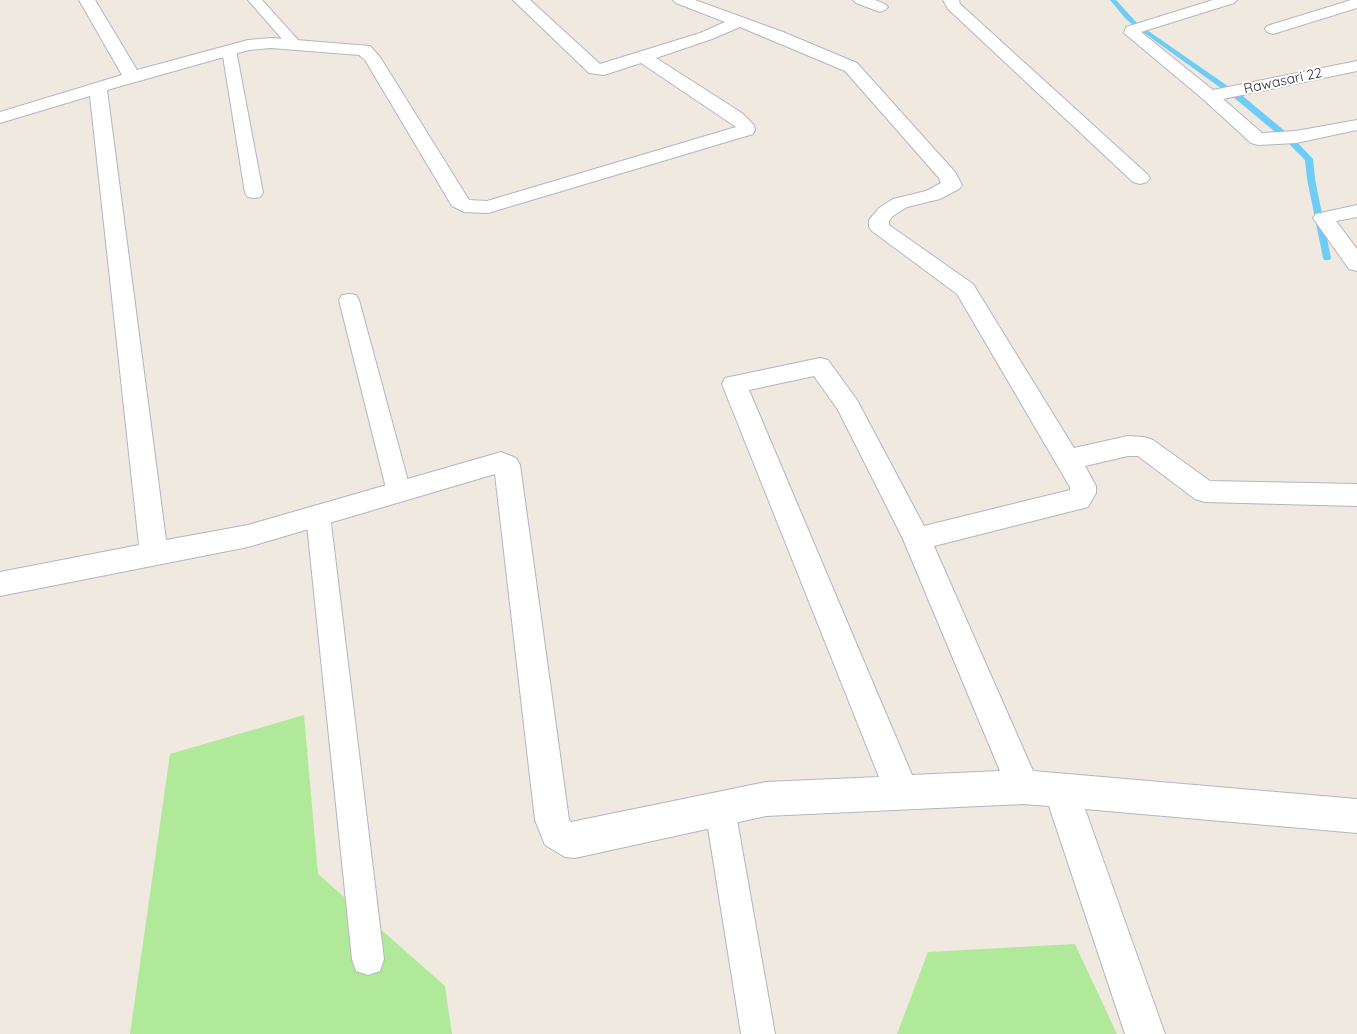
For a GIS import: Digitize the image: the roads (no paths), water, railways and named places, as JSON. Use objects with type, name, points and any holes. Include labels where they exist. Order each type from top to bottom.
[{"type":"street","points":[[86,0],[132,77]]},
{"type":"street","points":[[521,0],[595,70],[604,70],[706,36],[740,21]]},
{"type":"street","points":[[681,0],[740,21],[851,67],[948,176],[952,185],[933,195],[900,203],[882,216],[879,220],[879,227],[965,289],[1067,460],[1082,486],[1083,493],[1078,499],[917,539]]},
{"type":"street","points":[[860,0],[880,7]]},
{"type":"street","points":[[951,0],[953,6],[1140,178]]},
{"type":"street","points":[[1228,0],[1132,30],[1136,37],[1210,96],[1258,139],[1296,137],[1357,125]]},
{"type":"street","points":[[1273,29],[1357,3]]},
{"type":"street","points":[[0,118],[132,77],[259,43],[364,50],[372,57],[459,202],[464,206],[475,208],[488,207],[746,130],[745,125],[736,117],[643,57]]},
{"type":"street","name":"Rawasari 22","points":[[1210,96],[1357,66]]},
{"type":"street","points":[[98,88],[154,555]]},
{"type":"street","points":[[1357,211],[1323,218],[1357,264]]},
{"type":"street","points":[[902,793],[734,384],[820,366],[848,406],[917,539],[1023,787]]},
{"type":"street","points":[[1067,460],[1128,446],[1144,447],[1205,491],[1357,495]]},
{"type":"street","points":[[0,584],[248,536],[501,462],[507,464],[552,820],[557,833],[565,839],[575,840],[766,799],[1023,787],[1357,816]]},
{"type":"street","points":[[1061,790],[1145,1034]]},
{"type":"lane","points":[[255,0],[294,44]]},
{"type":"lane","points":[[229,50],[254,193]]},
{"type":"lane","points":[[349,300],[399,492]]},
{"type":"lane","points":[[318,515],[368,959]]},
{"type":"lane","points":[[720,809],[758,1034]]},
{"type":"waterway","points":[[1113,0],[1136,25]]},
{"type":"waterway","points":[[1142,29],[1228,89]]},
{"type":"waterway","points":[[1235,94],[1283,134]]},
{"type":"waterway","points":[[1293,143],[1309,159],[1311,179],[1327,258]]}]
